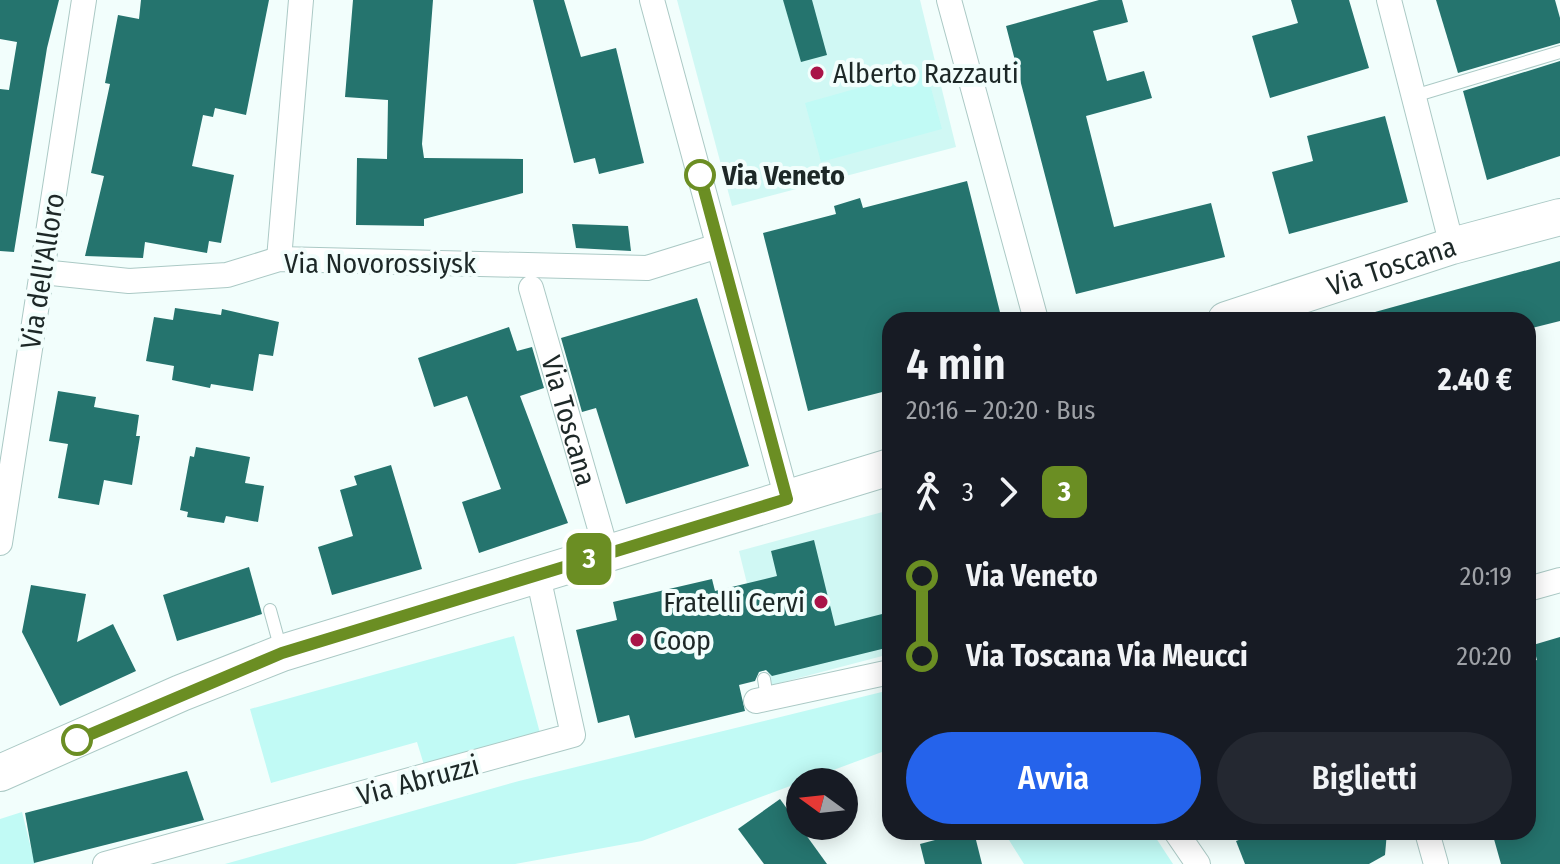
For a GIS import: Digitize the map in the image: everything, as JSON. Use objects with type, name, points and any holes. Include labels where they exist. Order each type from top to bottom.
[{"type":"street","name":"Via dell'Alloro","points":[[0,543],[5,490],[84,0]]},
{"type":"street","points":[[279,259],[301,0]]},
{"type":"street","points":[[652,0],[787,499]]},
{"type":"street","points":[[949,0],[1034,312]]},
{"type":"street","points":[[1389,0],[1452,246]]},
{"type":"street","name":"Via Toscana","points":[[1250,312],[1452,246],[1560,217]]},
{"type":"street","name":"Via Novorossiysk","points":[[42,272],[129,281],[227,275],[279,259],[647,268],[718,246]]},
{"type":"street","name":"Via Toscana","points":[[531,288],[607,553]]},
{"type":"street","points":[[0,773],[181,693],[282,653],[882,469]]},
{"type":"street","name":"Via Abruzzi","points":[[105,864],[573,735],[538,576]]},
{"type":"street","points":[[1536,587],[1560,580]]},
{"type":"street","points":[[762,693],[882,673]]},
{"type":"street","points":[[1182,840],[1198,864]]},
{"type":"street","points":[[1429,840],[1436,864]]},
{"type":"lane","points":[[1414,96],[1560,52]]},
{"type":"lane","points":[[270,610],[282,653]]},
{"type":"shaded area","name":"Alberto Razzauti","points":[[677,0],[920,0],[956,147],[732,206]]},
{"type":"shaded area","points":[[926,69],[942,129],[821,162],[805,103]]},
{"type":"shaded area","name":"Fratelli Cervi","points":[[882,512],[882,656],[772,685],[739,551]]},
{"type":"shaded area","points":[[514,636],[540,733],[424,765],[417,742],[271,783],[250,709]]},
{"type":"shaded area","points":[[882,692],[882,752],[839,768],[786,768],[786,788],[642,841],[515,864],[225,864],[519,781]]},
{"type":"shaded area","points":[[22,812],[35,864],[0,864],[0,819]]},
{"type":"shaded area","points":[[1009,840],[1157,840],[1173,864],[1024,864]]},
{"type":"building","points":[[0,0],[59,0],[47,48],[14,252],[0,251],[0,89],[9,90],[17,42],[0,39]]},
{"type":"building","points":[[141,0],[269,0],[246,115],[215,108],[213,117],[203,115],[192,166],[234,175],[221,243],[209,241],[207,253],[145,242],[143,258],[85,256],[104,176],[91,173],[110,84],[105,83],[118,15],[139,19]]},
{"type":"building","points":[[353,0],[433,0],[422,144],[424,158],[523,159],[523,193],[424,219],[424,226],[356,225],[357,158],[387,159],[388,100],[345,97]]},
{"type":"building","points":[[533,0],[564,0],[581,57],[616,48],[644,163],[599,174],[595,158],[574,163]]},
{"type":"building","points":[[783,0],[812,0],[827,55],[801,62]]},
{"type":"building","points":[[1099,0],[1122,0],[1128,22],[1093,31],[1107,81],[1144,71],[1152,98],[1086,116],[1114,227],[1211,203],[1225,257],[1076,294],[1006,26]]},
{"type":"building","points":[[1291,0],[1349,0],[1369,68],[1270,98],[1252,36],[1298,23]]},
{"type":"building","points":[[1436,0],[1555,0],[1560,18],[1560,43],[1458,73]]},
{"type":"building","points":[[1560,61],[1560,156],[1487,180],[1463,91]]},
{"type":"building","points":[[1385,116],[1408,202],[1289,234],[1272,172],[1313,161],[1307,136]]},
{"type":"building","points":[[967,181],[1000,312],[882,312],[882,392],[808,411],[763,233],[836,214],[834,206],[860,198],[863,208]]},
{"type":"building","points":[[572,224],[628,226],[631,251],[576,248]]},
{"type":"building","points":[[1560,261],[1560,321],[1536,327],[1536,312],[1375,312]]},
{"type":"building","points":[[697,298],[749,466],[626,504],[596,408],[582,412],[561,338]]},
{"type":"building","points":[[175,308],[221,315],[222,309],[279,322],[273,356],[259,354],[253,391],[211,384],[210,388],[172,380],[174,366],[146,361],[154,317],[173,320]]},
{"type":"building","points":[[509,327],[517,351],[532,347],[544,388],[520,396],[568,523],[479,553],[462,502],[501,489],[467,396],[434,407],[418,358]]},
{"type":"building","points":[[58,391],[96,397],[94,407],[139,415],[136,436],[140,436],[132,485],[104,480],[99,505],[58,498],[68,444],[49,441]]},
{"type":"building","points":[[196,447],[250,457],[245,483],[264,486],[258,522],[226,516],[224,523],[187,517],[188,512],[180,510],[190,456],[194,457]]},
{"type":"building","points":[[391,465],[422,569],[332,595],[318,547],[353,536],[340,490],[357,485],[354,476]]},
{"type":"building","points":[[814,540],[835,626],[882,614],[882,649],[772,676],[766,670],[759,672],[755,681],[739,685],[745,711],[635,738],[629,715],[598,723],[576,630],[617,620],[613,602],[712,579],[715,591],[777,576],[771,551]]},
{"type":"building","points":[[249,567],[262,614],[177,641],[163,595]]},
{"type":"building","points":[[31,585],[86,594],[77,642],[113,624],[136,671],[60,706],[22,632]]},
{"type":"building","points":[[1560,637],[1560,864],[1501,864],[1494,840],[1536,840],[1536,644]]},
{"type":"building","points":[[187,771],[204,820],[34,863],[25,813]]},
{"type":"building","points":[[780,799],[786,807],[786,840],[810,840],[827,864],[764,864],[738,829]]},
{"type":"building","points":[[935,840],[976,840],[982,864],[925,864],[920,844]]},
{"type":"building","points":[[1386,840],[1385,855],[1369,864],[1245,864],[1236,841]]},
{"type":"bus line","name":"3","points":[[77,740],[181,693],[282,653],[787,499],[700,175]]},
{"type":"place","name":"Alberto Razzauti","points":[[817,73]]},
{"type":"place","name":"Via Veneto","points":[[700,175]]},
{"type":"place","name":"Fratelli Cervi","points":[[821,602]]},
{"type":"place","name":"Coop","points":[[637,640]]}]
